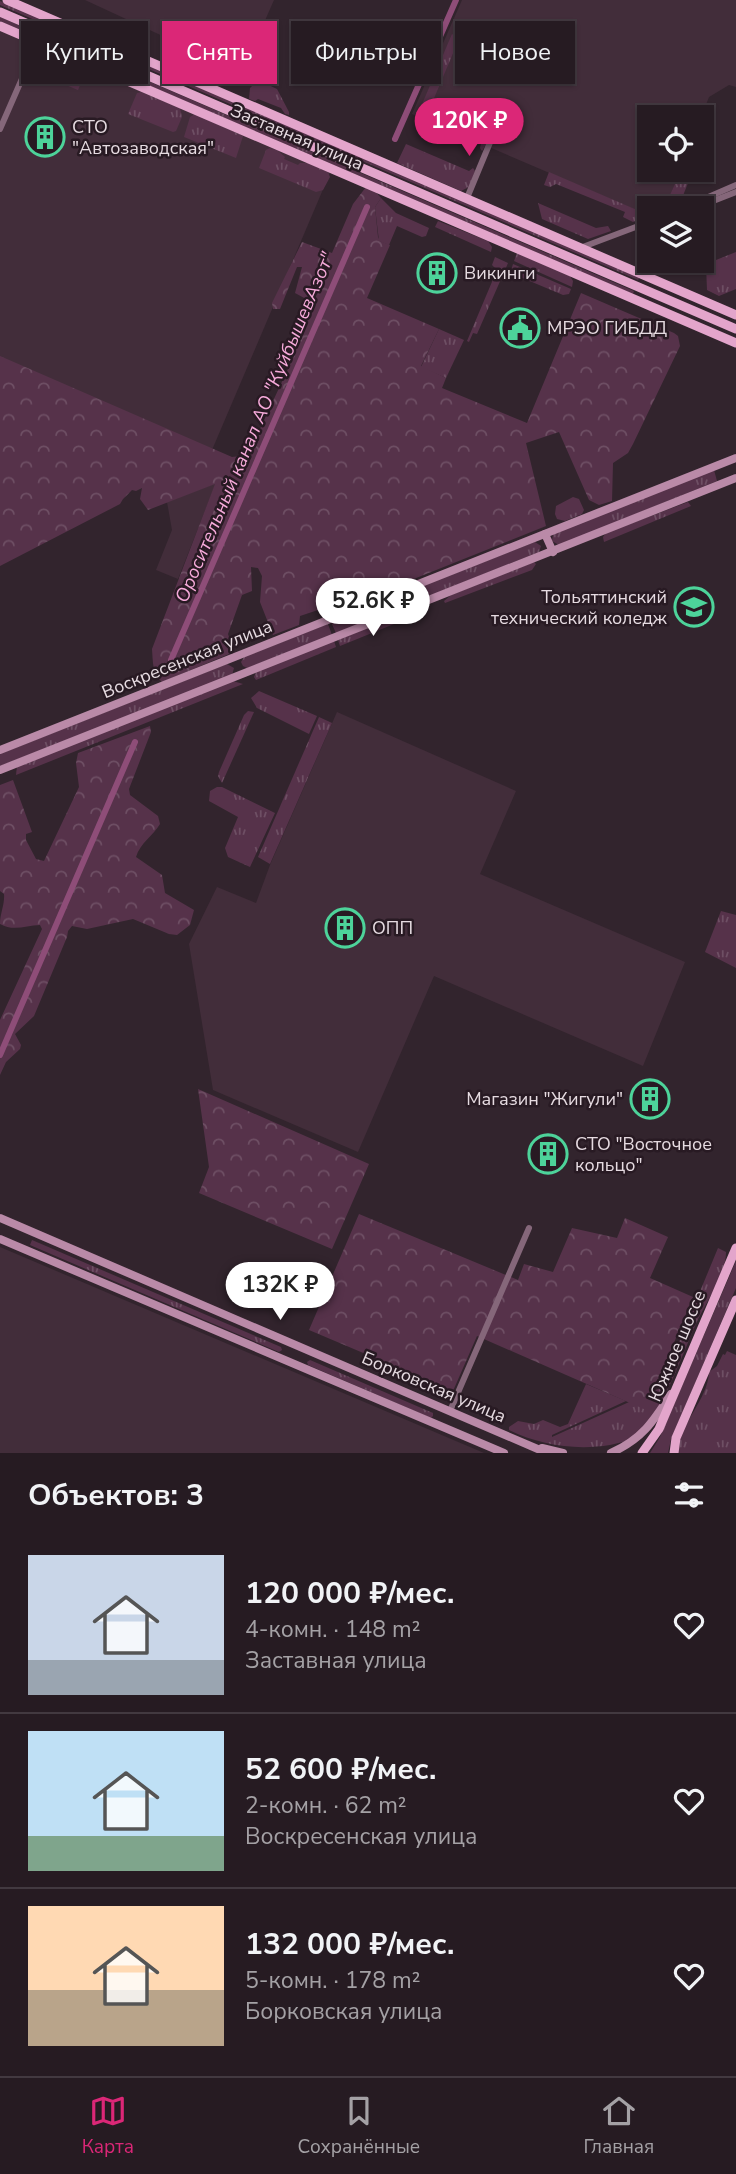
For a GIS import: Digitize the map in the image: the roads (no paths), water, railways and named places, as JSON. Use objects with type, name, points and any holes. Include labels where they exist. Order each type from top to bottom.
[{"type":"main road","name":"Заставная улица","points":[[7,0],[736,315]]},
{"type":"main road","name":"Заставная улица","points":[[0,12],[736,328]]},
{"type":"main road","name":"Заставная улица","points":[[0,26],[21,35]]},
{"type":"main road","name":"Заставная улица","points":[[135,84],[736,343]]},
{"type":"main road","points":[[378,175],[383,163]]},
{"type":"main road","name":"Воскресенская улица","points":[[0,750],[736,458]]},
{"type":"main road","name":"Воскресенская улица","points":[[0,770],[736,478]]},
{"type":"main road","points":[[545,534],[553,552]]},
{"type":"main road","points":[[236,656],[243,673]]},
{"type":"main road","name":"Борковская улица","points":[[0,1217],[548,1453]]},
{"type":"main road","name":"Борковская улица","points":[[0,1238],[504,1453]]},
{"type":"main road","name":"Южное шоссе","points":[[642,1453],[655,1438],[736,1248]]},
{"type":"main road","name":"Южное шоссе","points":[[674,1453],[676,1438],[736,1300]]},
{"type":"main road","points":[[296,1364],[303,1348]]},
{"type":"main road","points":[[611,1453],[646,1431],[673,1391],[685,1366]]},
{"type":"main road","points":[[528,1444],[563,1453]]},
{"type":"street","points":[[0,129],[21,81]]},
{"type":"street","points":[[467,198],[496,128]]},
{"type":"street","points":[[712,196],[736,185]]},
{"type":"street","points":[[714,201],[736,192]]},
{"type":"street","points":[[580,248],[637,226]]},
{"type":"street","points":[[595,254],[594,248],[601,240]]},
{"type":"street","points":[[450,1411],[529,1228]]},
{"type":"waterway","name":"Оросительный канал АО \"КуйбышевАзот\"","points":[[395,139],[456,0]]},
{"type":"waterway","name":"Оросительный канал АО \"КуйбышевАзот\"","points":[[171,660],[367,207]]},
{"type":"waterway","name":"Оросительный канал АО \"КуйбышевАзот\"","points":[[0,1055],[135,742]]},
{"type":"place","name":"СТО \"Автозаводская\"","points":[[45,137]]},
{"type":"place","name":"Викинги","points":[[437,273]]},
{"type":"place","name":"МРЭО ГИБДД","points":[[520,328]]},
{"type":"place","name":"Тольяттинский технический коледж","points":[[694,607]]},
{"type":"place","name":"ОПП","points":[[345,928]]},
{"type":"place","name":"Магазин \"Жигули\"","points":[[650,1099]]},
{"type":"place","name":"СТО \"Восточное кольцо\"","points":[[548,1154]]}]
